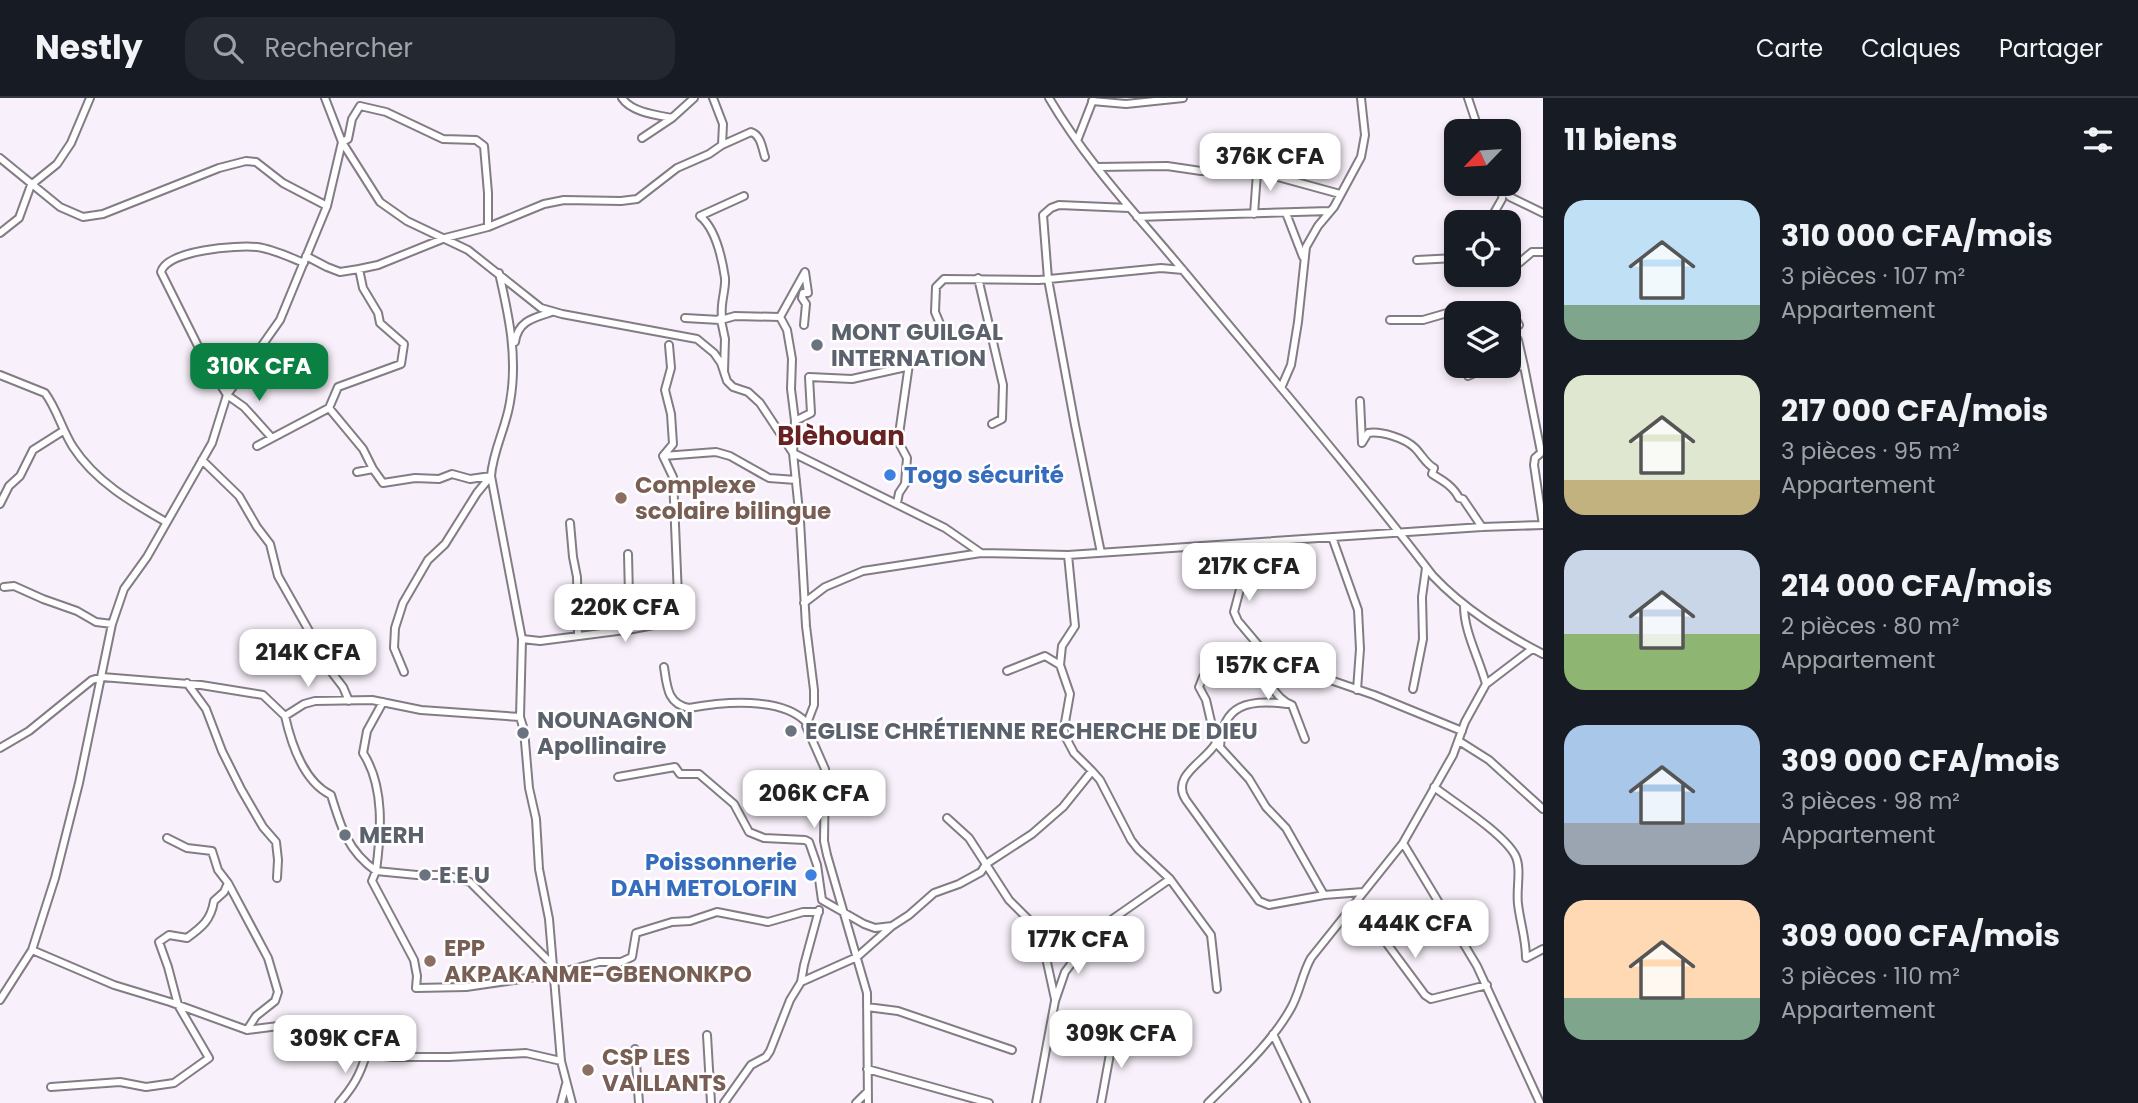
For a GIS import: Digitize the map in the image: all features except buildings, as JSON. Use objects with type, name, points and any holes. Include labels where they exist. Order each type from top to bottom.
[{"type":"street","points":[[0,233],[19,218],[31,185],[57,164],[71,143],[90,98]]},
{"type":"street","points":[[325,98],[342,142],[380,202],[407,221],[468,250],[541,307],[552,312],[697,339],[714,353],[727,381],[733,387],[748,392],[760,403],[793,453],[945,528],[981,553]]},
{"type":"street","points":[[622,98],[632,107],[672,118]]},
{"type":"street","points":[[642,138],[672,118],[694,98]]},
{"type":"street","points":[[713,98],[723,124],[722,145]]},
{"type":"street","points":[[1049,98],[1077,141],[1129,208],[1282,388],[1449,594],[1543,654]]},
{"type":"street","points":[[1077,141],[1093,100],[1126,104],[1183,98]]},
{"type":"street","points":[[1282,388],[1291,365],[1306,247],[1356,169],[1363,147],[1365,135],[1361,98]]},
{"type":"street","points":[[1468,98],[1475,119]]},
{"type":"street","points":[[342,142],[348,139],[352,119],[360,102],[443,139],[476,140],[484,146],[488,227]]},
{"type":"street","points":[[272,438],[244,407],[227,395],[162,277],[162,267],[169,261],[182,255],[258,247],[305,259],[340,272],[359,269],[378,265],[444,238],[488,227],[544,204],[564,200],[637,199],[677,168],[751,132],[760,139],[765,157]]},
{"type":"street","points":[[0,1000],[32,950],[55,878],[112,624],[124,589],[147,557],[212,443],[227,395],[280,320],[327,206],[342,142]]},
{"type":"street","points":[[0,158],[60,207],[83,217],[103,214],[219,168],[246,161],[256,162],[283,183],[327,206]]},
{"type":"street","points":[[1097,167],[1167,166],[1201,171],[1239,170],[1340,194]]},
{"type":"street","points":[[1254,214],[1257,173]]},
{"type":"street","points":[[724,370],[726,339],[720,320],[724,285],[721,253],[710,226],[700,216],[744,196]]},
{"type":"street","points":[[1509,196],[1543,213]]},
{"type":"street","points":[[1101,552],[1074,425],[1048,279],[1043,215],[1051,208],[1070,205],[1129,208]]},
{"type":"street","points":[[1137,217],[1331,211]]},
{"type":"street","points":[[1286,213],[1304,257]]},
{"type":"street","points":[[1521,261],[1532,252],[1543,253]]},
{"type":"street","points":[[1417,260],[1444,259]]},
{"type":"street","points":[[943,331],[935,312],[936,287],[944,279],[1048,279],[1161,268],[1183,270]]},
{"type":"street","points":[[257,446],[329,408],[338,387],[401,363],[404,344],[380,323],[378,313],[363,288],[359,269]]},
{"type":"street","points":[[780,317],[805,272],[808,293],[803,293],[802,298],[806,303],[804,325]]},
{"type":"street","points":[[499,273],[510,321],[514,377],[510,404],[492,460],[491,476],[522,639],[520,717],[524,730],[529,788],[536,820],[554,970],[561,1061],[572,1103]]},
{"type":"street","points":[[978,278],[1003,385],[1002,419],[992,424]]},
{"type":"street","points":[[804,603],[825,587],[863,571],[981,553],[1068,555],[1543,525],[1534,465],[1535,458],[1542,452],[1518,340],[1513,338],[1513,326],[1519,325],[1512,312],[1503,307],[1451,311],[1423,320],[1390,320]]},
{"type":"street","points":[[513,355],[517,332],[523,324],[552,312]]},
{"type":"street","points":[[685,318],[720,320],[734,316],[780,317]]},
{"type":"street","points":[[780,317],[787,330],[792,359],[791,389],[795,421],[793,453],[814,698],[813,710],[806,722],[807,730],[824,763],[824,841],[867,993],[868,1103]]},
{"type":"street","points":[[663,456],[673,444],[665,390],[671,368],[669,345]]},
{"type":"street","points":[[795,421],[811,414],[809,377],[852,379],[906,367],[923,357]]},
{"type":"street","points":[[897,503],[905,484],[906,458],[898,441],[909,363]]},
{"type":"street","points":[[0,375],[45,393],[74,449],[97,475],[131,502],[166,522]]},
{"type":"street","points":[[1360,401],[1362,443],[1368,433],[1377,432],[1405,440],[1434,468],[1432,474],[1439,476],[1463,499],[1482,527]]},
{"type":"street","points":[[329,408],[363,449],[383,483],[415,478],[439,479],[452,474],[470,479],[491,476]]},
{"type":"street","points":[[0,504],[9,486],[20,476],[33,450],[64,431]]},
{"type":"street","points":[[663,456],[716,452],[730,456],[769,478],[796,480]]},
{"type":"street","points":[[522,639],[540,641],[679,620],[673,477],[663,456]]},
{"type":"street","points":[[202,460],[239,496],[270,544],[278,576],[313,638],[316,652],[343,687],[349,701]]},
{"type":"street","points":[[357,472],[373,469]]},
{"type":"street","points":[[404,672],[394,648],[395,628],[403,603],[428,560],[445,544],[491,476]]},
{"type":"street","points":[[570,523],[578,577],[578,635]]},
{"type":"street","points":[[1332,537],[1358,610],[1360,649],[1357,690]]},
{"type":"street","points":[[1248,543],[1244,574],[1234,612],[1238,621],[1272,660]]},
{"type":"street","points":[[628,554],[633,629]]},
{"type":"street","points":[[1068,555],[1075,626],[1062,646],[1059,665],[1070,694],[1065,736],[1074,753],[1100,780],[1131,840],[1170,879],[1211,935],[1217,989]]},
{"type":"street","points":[[1413,689],[1423,639],[1422,597],[1426,568]]},
{"type":"street","points":[[4,587],[14,586],[77,611],[96,622],[112,624]]},
{"type":"street","points":[[1464,606],[1467,632],[1479,657],[1486,684]]},
{"type":"street","points":[[1007,671],[1062,646]]},
{"type":"street","points":[[1208,1103],[1273,1034],[1290,1010],[1311,958],[1403,843],[1459,741],[1486,684],[1532,649]]},
{"type":"street","points":[[1045,656],[1059,665]]},
{"type":"street","points":[[1324,895],[1286,828],[1266,807],[1249,779],[1218,745],[1199,684],[1218,662],[1261,658],[1357,690],[1462,731]]},
{"type":"street","points":[[1261,658],[1262,667],[1272,685],[1287,704]]},
{"type":"street","points":[[664,667],[669,695],[674,703],[681,707],[742,702],[762,704],[797,713],[806,722]]},
{"type":"street","points":[[0,748],[29,731],[92,680],[102,677],[187,683],[263,695],[285,716],[295,749],[320,789],[331,794],[348,841],[359,859],[376,871],[445,875],[470,882],[554,970]]},
{"type":"street","points":[[187,683],[206,709],[222,751],[241,789],[276,842],[277,878]]},
{"type":"street","points":[[285,716],[304,704],[316,701],[349,701],[383,702],[421,710],[520,717]]},
{"type":"street","points":[[383,702],[367,732],[363,753],[374,769],[379,795],[379,849],[372,881],[414,960],[418,976],[416,988],[466,987],[598,962],[621,962],[632,957],[636,933],[717,912],[768,922],[803,912],[819,912]]},
{"type":"street","points":[[1305,739],[1292,705],[1273,702],[1241,706],[1231,712],[1223,723],[1218,745],[1183,779],[1181,789],[1186,800],[1264,904],[1363,892]]},
{"type":"street","points":[[1459,741],[1489,760],[1543,808]]},
{"type":"street","points":[[618,777],[675,767],[680,774],[699,774],[734,804],[748,832],[764,838],[805,840],[809,842],[817,865],[822,900],[801,982],[790,1000],[766,1058],[751,1065],[724,1103]]},
{"type":"street","points":[[801,982],[857,957],[934,893],[981,872],[986,864],[1032,834],[1063,807],[1092,771]]},
{"type":"street","points":[[1434,788],[1492,832],[1516,856],[1517,901],[1526,940],[1526,958],[1543,949]]},
{"type":"street","points":[[947,818],[969,838],[1009,900],[1033,924],[1042,944],[1055,1000]]},
{"type":"street","points":[[167,838],[187,848],[212,851],[218,870],[228,883],[268,958],[278,992],[275,1001],[256,1016],[247,1030]]},
{"type":"street","points":[[1403,843],[1486,985],[1541,1103]]},
{"type":"street","points":[[981,872],[991,874]]},
{"type":"street","points":[[1036,1103],[1055,1000],[1065,972],[1086,944],[1114,918],[1170,879]]},
{"type":"street","points":[[51,1087],[120,1082],[146,1087],[174,1083],[209,1058],[178,1005],[159,943],[169,935],[187,938],[202,927],[212,916],[214,901],[224,892],[228,883]]},
{"type":"street","points":[[822,900],[845,915],[875,928],[892,926]]},
{"type":"street","points":[[1356,902],[1425,995],[1431,999],[1486,985]]},
{"type":"street","points":[[32,950],[114,985],[247,1030],[294,1024],[307,1048],[366,1055],[449,1057],[526,1053],[561,1061]]},
{"type":"street","points":[[1048,965],[1065,972]]},
{"type":"street","points":[[867,1007],[898,1011],[1012,1050]]},
{"type":"street","points":[[1101,1103],[1114,1032]]},
{"type":"street","points":[[1273,1034],[1306,1103]]},
{"type":"street","points":[[707,1035],[711,1103]]},
{"type":"street","points":[[635,1049],[639,1103]]},
{"type":"street","points":[[339,1103],[353,1088],[366,1055]]},
{"type":"street","points":[[867,1069],[989,1103]]},
{"type":"street","points":[[561,1103],[566,1082]]},
{"type":"street","points":[[856,1103],[867,1092]]},
{"type":"place","name":"MONT GUILGAL INTERNATION","points":[[817,345]]},
{"type":"place","name":"Togo sécurité","points":[[890,475]]},
{"type":"place","name":"Complexe scolaire bilingue","points":[[621,498]]},
{"type":"place","name":"EGLISE CHRÉTIENNE RECHERCHE DE DIEU","points":[[791,731]]},
{"type":"place","name":"NOUNAGNON Apollinaire","points":[[523,733]]},
{"type":"place","name":"MERH","points":[[345,835]]},
{"type":"place","name":"E E U","points":[[425,875]]},
{"type":"place","name":"Poissonnerie DAH METOLOFIN","points":[[811,875]]},
{"type":"place","name":"EPP AKPAKANME-GBENONKPO","points":[[430,961]]},
{"type":"place","name":"CSP LES VAILLANTS","points":[[588,1070]]},
{"type":"district","name":"Blèhouan","points":[[841,436]]}]
